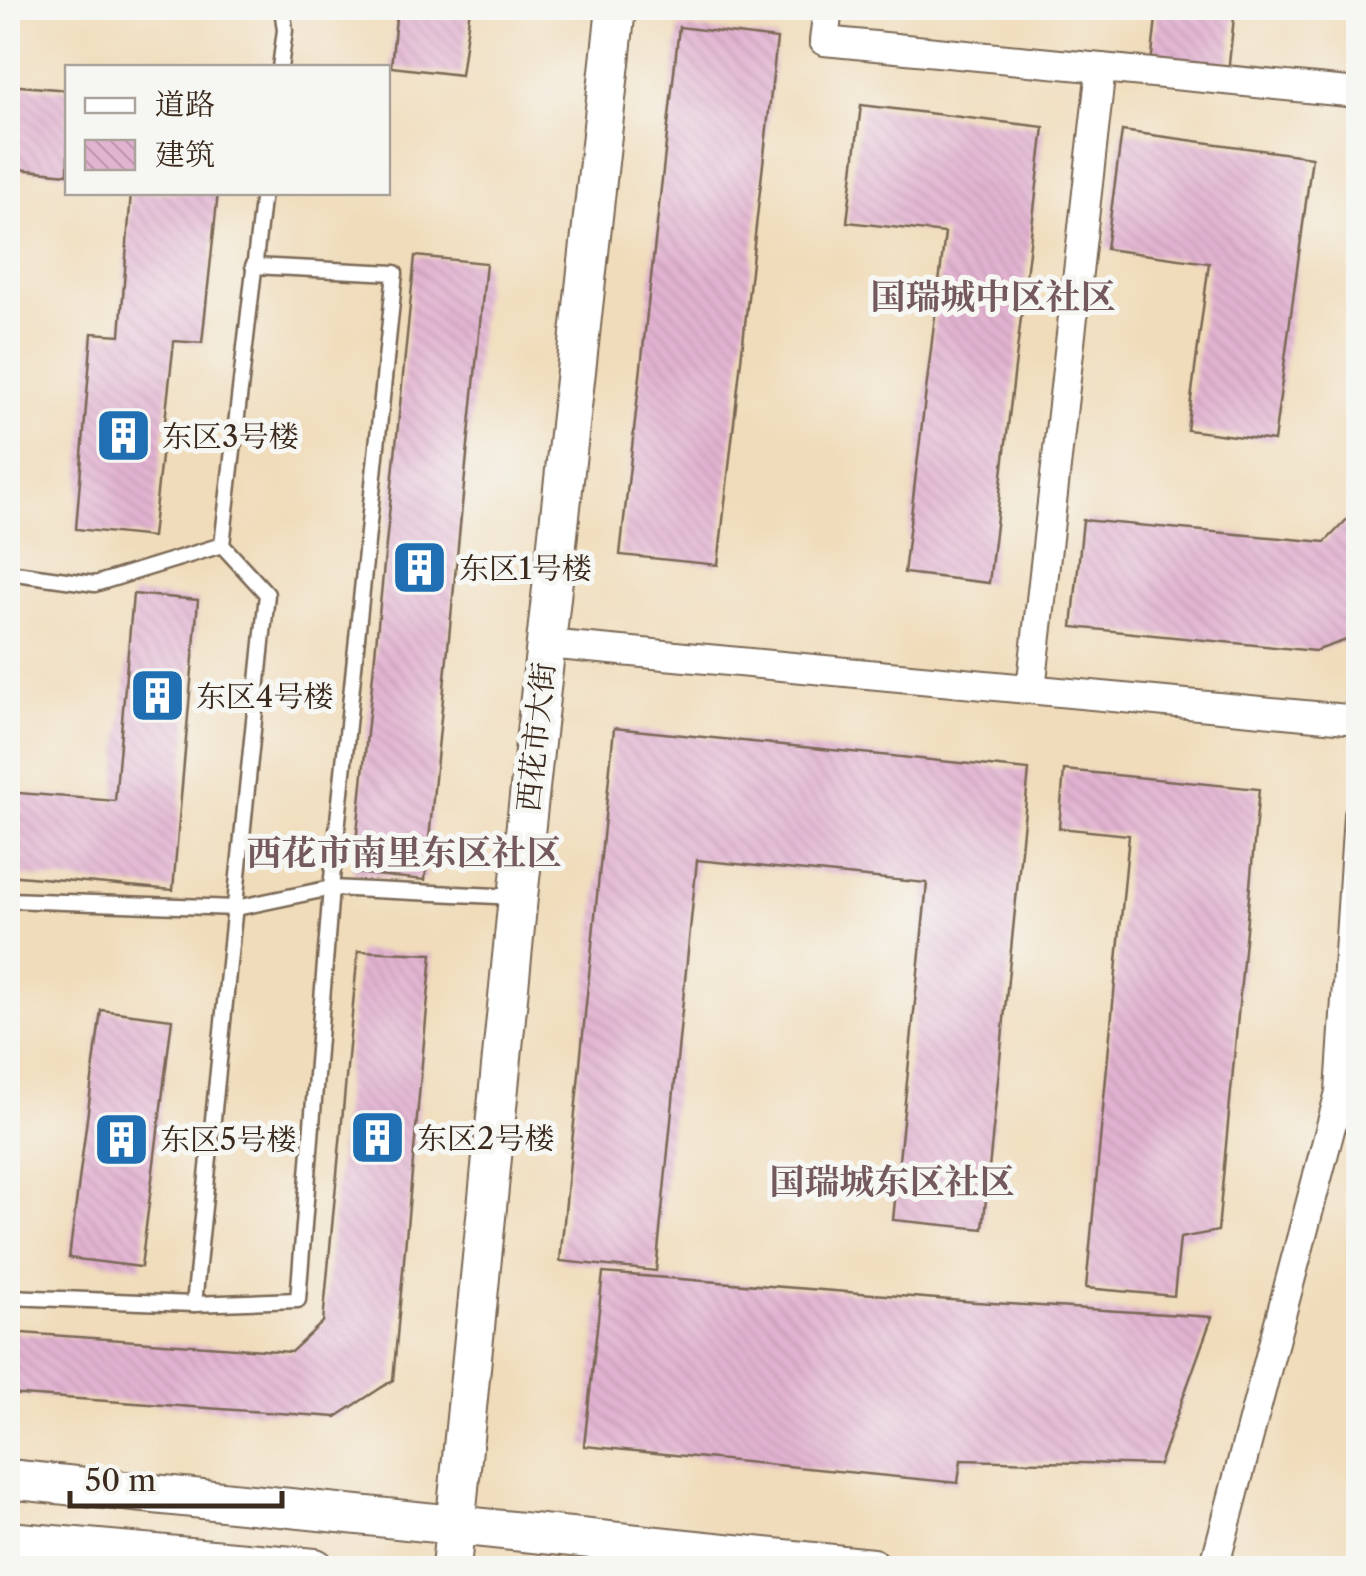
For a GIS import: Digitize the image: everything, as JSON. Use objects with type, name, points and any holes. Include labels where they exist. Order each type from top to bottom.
[{"type":"street","name":"西花市大街","points":[[451,1568],[518,897],[616,8]]},
{"type":"street","points":[[828,8],[824,41],[1358,93]]},
{"type":"street","points":[[1031,689],[1101,68]]},
{"type":"street","points":[[547,644],[1358,720]]},
{"type":"street","points":[[1214,1568],[1340,1092],[1358,815]]},
{"type":"street","points":[[8,1479],[872,1568]]},
{"type":"street","points":[[8,1541],[316,1568]]},
{"type":"lane","points":[[280,65],[285,30],[282,8]]},
{"type":"lane","points":[[194,1304],[267,594],[222,545],[263,195]]},
{"type":"lane","points":[[8,1296],[194,1304],[298,1300],[330,888],[394,273],[253,266]]},
{"type":"lane","points":[[8,572],[94,584],[222,545]]},
{"type":"lane","points":[[8,900],[236,908],[330,888],[518,897]]},
{"type":"building","points":[[397,8],[470,8],[461,75],[391,67]]},
{"type":"building","points":[[1157,8],[1235,8],[1228,73],[1151,65]]},
{"type":"building","points":[[679,27],[777,39],[718,565],[620,555]]},
{"type":"building","points":[[8,85],[65,90],[65,174],[8,168]]},
{"type":"building","points":[[861,105],[1044,127],[989,583],[904,573],[945,233],[847,222]]},
{"type":"building","points":[[1122,131],[1312,157],[1274,441],[1187,430],[1209,263],[1106,249]]},
{"type":"building","name":"东区3号楼","points":[[131,195],[218,195],[202,343],[174,341],[152,537],[76,529],[92,333],[120,335]]},
{"type":"building","name":"东区1号楼","points":[[415,256],[486,263],[425,880],[353,873]]},
{"type":"building","points":[[1358,508],[1358,636],[1315,651],[1072,627],[1083,520],[1325,542]]},
{"type":"building","name":"东区4号楼","points":[[133,594],[198,600],[173,890],[8,875],[8,792],[115,801]]},
{"type":"building","points":[[614,728],[1029,770],[983,1229],[893,1220],[927,883],[697,860],[656,1271],[560,1261]]},
{"type":"building","points":[[1064,770],[1259,789],[1218,1231],[1180,1238],[1174,1296],[1086,1288],[1129,835],[1059,828]]},
{"type":"building","name":"东区2号楼","points":[[358,951],[432,954],[393,1380],[336,1417],[8,1394],[8,1332],[291,1352],[323,1322]]},
{"type":"building","name":"东区5号楼","points":[[101,1010],[172,1019],[141,1267],[69,1258]]},
{"type":"building","points":[[603,1273],[1212,1317],[1159,1465],[961,1460],[958,1483],[584,1446]]},
{"type":"place","name":"东区3号楼","points":[[123,436]]},
{"type":"place","name":"东区1号楼","points":[[420,568]]},
{"type":"place","name":"东区4号楼","points":[[157,696]]},
{"type":"place","name":"东区2号楼","points":[[378,1138]]},
{"type":"place","name":"东区5号楼","points":[[121,1139]]},
{"type":"district","name":"国瑞城中区社区","points":[[993,296]]},
{"type":"district","name":"西花市南里东区社区","points":[[404,852]]},
{"type":"district","name":"国瑞城东区社区","points":[[892,1181]]}]
